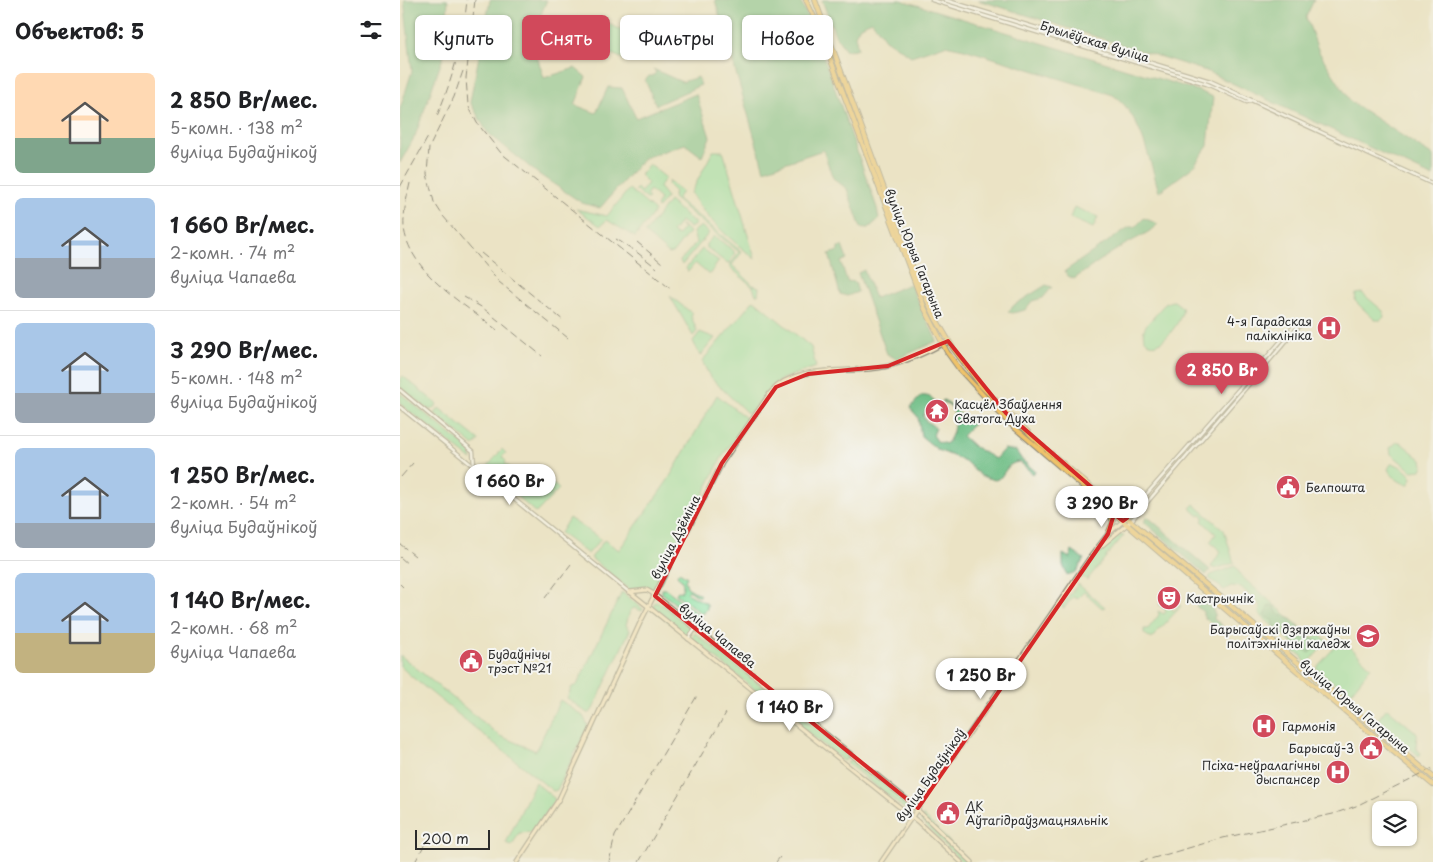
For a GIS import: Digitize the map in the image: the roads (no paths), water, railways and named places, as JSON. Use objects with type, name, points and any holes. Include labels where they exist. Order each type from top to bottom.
[{"type":"main road","name":"вуліца Юрыя Гагарына","points":[[806,0],[816,21],[920,297],[943,344],[968,380],[1000,415],[1433,785]]},
{"type":"main road","name":"вуліца Юрыя Гагарына","points":[[815,0],[917,279],[948,341],[972,376],[1006,413],[1433,777]]},
{"type":"main road","name":"вуліца Дзёміна","points":[[517,862],[559,798],[648,608],[722,463],[776,387],[797,376],[888,366],[948,341]]},
{"type":"main road","points":[[1108,534],[1113,522],[1109,509]]},
{"type":"main road","name":"вуліца Будаўнікоў","points":[[1096,549],[1127,525],[1129,519]]},
{"type":"main road","name":"вуліца Будаўнікоў","points":[[881,862],[1096,549],[1108,534],[1123,521]]},
{"type":"main road","name":"вуліца Чапаева","points":[[629,592],[647,590],[696,628],[918,808],[972,862]]},
{"type":"main road","name":"вуліца Чапаева","points":[[629,592],[912,817],[960,862]]},
{"type":"street","name":"Брылёўская вуліца","points":[[932,0],[1215,85]]},
{"type":"street","name":"Брылёўская вуліца","points":[[945,0],[1215,85],[1433,184]]},
{"type":"street","name":"вуліца Будаўнікоў","points":[[1123,521],[1129,519],[1195,449],[1297,325],[1238,390],[1129,519]]},
{"type":"street","points":[[400,390],[473,450],[474,466]]},
{"type":"street","points":[[1238,390],[1242,393]]},
{"type":"street","name":"вуліца Чапаева","points":[[400,407],[629,592]]},
{"type":"street","points":[[1191,445],[1195,449]]},
{"type":"street","points":[[1164,476],[1168,479]]},
{"type":"street","points":[[688,639],[696,628]]},
{"type":"railway","points":[[437,116],[448,88],[456,59],[463,30],[467,0]]},
{"type":"railway","points":[[475,0],[466,78],[468,105],[477,123],[501,153],[672,290]]},
{"type":"railway","points":[[463,71],[454,97],[429,148],[427,174],[434,202],[443,216],[499,282],[568,338]]},
{"type":"railway","points":[[400,187],[428,137]]},
{"type":"railway","points":[[410,183],[404,228],[408,244],[416,259],[440,286],[497,330]]},
{"type":"railway","points":[[616,239],[657,268]]},
{"type":"railway","points":[[637,242],[662,263]]},
{"type":"railway","points":[[481,253],[564,321]]},
{"type":"railway","points":[[464,297],[483,308],[542,356]]},
{"type":"railway","points":[[401,477],[413,463]]},
{"type":"railway","points":[[400,544],[415,556]]},
{"type":"railway","points":[[400,557],[409,565]]},
{"type":"railway","points":[[545,598],[571,564]]},
{"type":"railway","points":[[400,584],[403,587]]},
{"type":"railway","points":[[609,862],[615,836],[698,694]]},
{"type":"railway","points":[[639,862],[726,713]]},
{"type":"railway","points":[[1140,862],[1223,838],[1333,814],[1356,806],[1433,768]]},
{"type":"railway","points":[[415,862],[426,842]]},
{"type":"railway","points":[[776,862],[780,857]]},
{"type":"place","name":"4-я Гарадская паліклініка","points":[[1329,328]]},
{"type":"place","name":"Касцёл Збаўлення Святога Духа","points":[[937,411]]},
{"type":"place","name":"Белпошта","points":[[1288,487]]},
{"type":"place","name":"Кастрычнік","points":[[1169,598]]},
{"type":"place","name":"Барысаўскі дзяржаўны політэхнічны каледж","points":[[1368,636]]},
{"type":"place","name":"Будаўнічы трэст №21","points":[[471,661]]},
{"type":"place","name":"Гармонія","points":[[1264,726]]},
{"type":"place","name":"Барысаў-3","points":[[1371,748]]},
{"type":"place","name":"Псіха-неўралагічны дыспансер","points":[[1338,772]]},
{"type":"place","name":"ДК Аўтагідраўзмацняльнік","points":[[948,813]]}]
